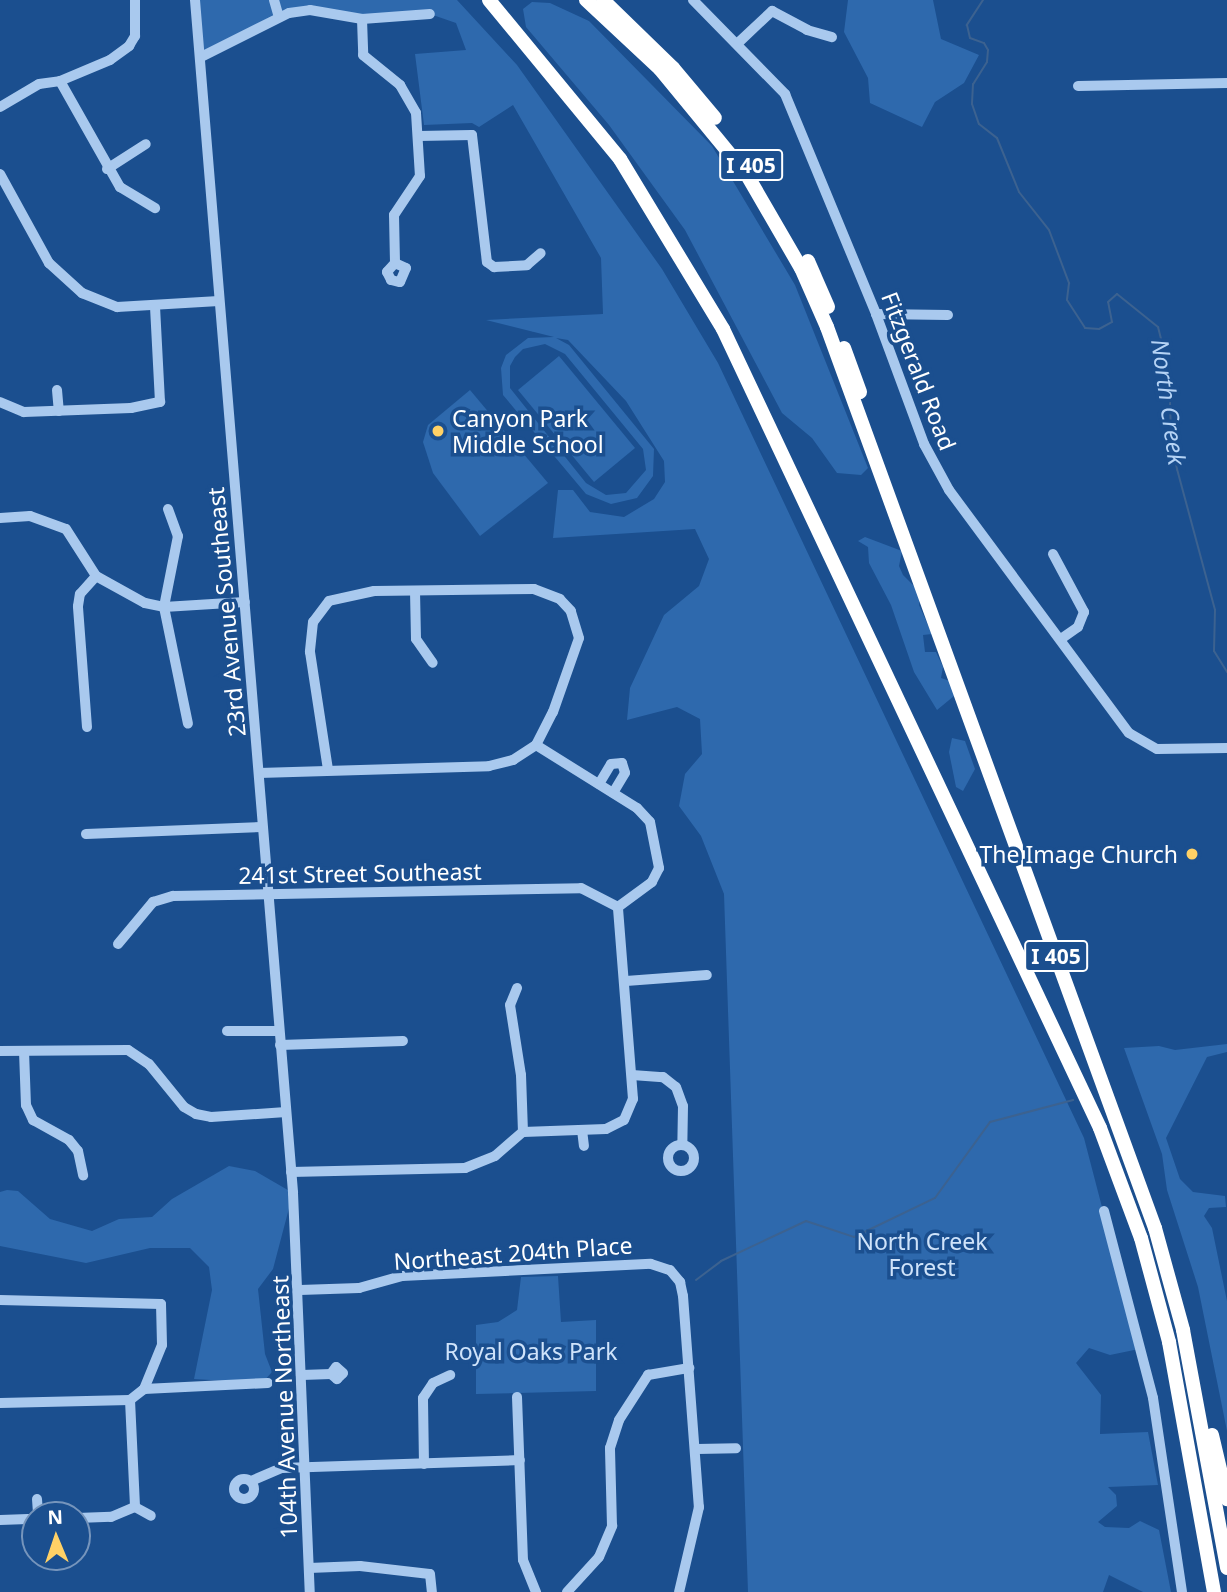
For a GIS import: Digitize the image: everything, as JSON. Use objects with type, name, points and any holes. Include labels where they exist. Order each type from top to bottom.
[{"type":"highway","name":"I 405","points":[[489,0],[583,110],[698,285],[754,388],[1100,1128],[1141,1238],[1170,1342],[1214,1592]]},
{"type":"highway","name":"I 405","points":[[586,0],[660,69],[747,175],[801,268],[844,360]]},
{"type":"highway","name":"I 405","points":[[603,0],[673,68],[752,167],[819,284],[844,360],[1053,936],[1163,1227],[1185,1305],[1227,1524]]},
{"type":"highway","name":"I 405","points":[[647,204],[674,233],[751,369],[1107,1131],[1162,1291],[1219,1592]]},
{"type":"highway","name":"I 405","points":[[1053,936],[1171,1283],[1227,1568]]},
{"type":"highway","points":[[1206,1409],[1227,1499]]},
{"type":"street","points":[[0,107],[39,85],[60,81],[110,60],[135,36],[135,0]]},
{"type":"street","name":"23rd Avenue Southeast","points":[[195,0],[295,1220]]},
{"type":"street","points":[[274,0],[279,17]]},
{"type":"street","name":"Fitzgerald Road","points":[[693,0],[785,94],[876,314],[906,399],[937,470],[1139,743],[1157,749],[1227,748]]},
{"type":"street","points":[[201,57],[279,17],[310,10],[362,19],[430,14]]},
{"type":"street","points":[[738,43],[766,12],[772,12],[807,30],[832,37]]},
{"type":"street","points":[[362,19],[363,55],[412,101],[419,136],[420,176],[394,215],[395,263]]},
{"type":"street","points":[[60,81],[107,169],[132,198],[155,208]]},
{"type":"street","points":[[1077,86],[1227,83]]},
{"type":"street","points":[[419,136],[465,132],[472,135],[487,262],[494,267],[527,265],[541,253]]},
{"type":"street","points":[[107,169],[146,144]]},
{"type":"street","points":[[0,174],[48,263],[64,280],[82,293],[117,307],[155,308],[219,301]]},
{"type":"street","points":[[0,200],[11,196]]},
{"type":"street","points":[[0,402],[24,412],[160,402],[155,308]]},
{"type":"street","points":[[876,314],[948,315]]},
{"type":"street","points":[[57,390],[59,411]]},
{"type":"street","points":[[168,509],[178,536],[164,607],[188,724]]},
{"type":"street","points":[[0,518],[30,516],[66,529],[96,576],[128,597],[164,607],[245,601]]},
{"type":"street","points":[[1054,554],[1084,612],[1078,627],[1062,638]]},
{"type":"street","points":[[88,727],[78,606],[80,594],[96,576]]},
{"type":"street","points":[[415,591],[416,639],[433,663]]},
{"type":"street","points":[[259,773],[489,766],[513,760],[536,745],[574,658],[579,638],[571,611],[546,591],[342,594],[318,610],[310,652],[328,770]]},
{"type":"street","points":[[291,1172],[465,1168],[495,1156],[523,1132],[606,1129],[624,1119],[633,1099],[626,981],[618,908],[652,882],[659,853],[650,822],[613,793],[536,745]]},
{"type":"street","points":[[598,784],[611,764],[622,763],[625,773],[613,793]]},
{"type":"street","points":[[86,834],[262,827]]},
{"type":"street","name":"241st Street Southeast","points":[[118,944],[127,929],[162,898],[581,888],[618,908]]},
{"type":"street","points":[[626,981],[707,975]]},
{"type":"street","points":[[517,988],[510,1005],[523,1132]]},
{"type":"street","points":[[227,1031],[278,1031]]},
{"type":"street","points":[[279,1045],[403,1041]]},
{"type":"street","points":[[0,1051],[128,1050],[149,1064],[184,1107],[196,1114],[211,1118],[286,1112]]},
{"type":"street","points":[[24,1051],[26,1105],[33,1120],[69,1140],[78,1151],[83,1175]]},
{"type":"street","points":[[632,1075],[663,1077],[676,1087],[683,1106],[682,1145]]},
{"type":"street","points":[[582,1130],[584,1146]]},
{"type":"street","points":[[1104,1211],[1153,1398],[1182,1592]]},
{"type":"street","name":"104th Avenue Northeast","points":[[295,1220],[300,1290],[310,1592]]},
{"type":"street","name":"Northeast 204th Place","points":[[300,1290],[359,1288],[402,1276],[651,1264],[670,1270],[680,1282],[689,1368]]},
{"type":"street","points":[[0,1300],[161,1304],[162,1345],[144,1389],[130,1400],[0,1403]]},
{"type":"street","points":[[567,1592],[600,1557],[612,1527],[610,1448],[619,1420],[648,1374],[689,1368],[697,1449],[697,1525],[679,1592]]},
{"type":"street","points":[[302,1375],[331,1374]]},
{"type":"street","points":[[424,1464],[423,1398],[433,1383],[450,1375]]},
{"type":"street","points":[[144,1389],[268,1383]]},
{"type":"street","points":[[517,1397],[523,1560],[536,1592]]},
{"type":"street","points":[[130,1400],[135,1507]]},
{"type":"street","points":[[697,1449],[736,1448]]},
{"type":"street","points":[[251,1481],[274,1469],[520,1460]]},
{"type":"street","points":[[135,1507],[151,1516]]},
{"type":"street","points":[[91,1518],[111,1517],[135,1507]]},
{"type":"street","points":[[0,1520],[21,1518]]},
{"type":"street","points":[[309,1568],[360,1566],[430,1574],[432,1592]]},
{"type":"green space","name":"North Creek Forest","points":[[195,0],[457,0],[517,65],[662,269],[718,363],[1084,1138],[1139,1349],[1110,1355],[1089,1348],[1076,1363],[1101,1395],[1100,1434],[1148,1432],[1158,1485],[1108,1487],[1116,1495],[1117,1506],[1098,1522],[1105,1527],[1129,1528],[1140,1521],[1159,1530],[1171,1592],[1143,1592],[1109,1575],[1103,1592],[748,1592],[724,894],[701,836],[679,806],[685,774],[702,754],[700,719],[677,707],[627,720],[630,688],[664,615],[699,586],[709,559],[695,529],[553,538],[558,490],[573,490],[590,512],[624,517],[654,499],[665,482],[664,461],[626,401],[568,340],[556,338],[569,345],[654,449],[653,476],[637,498],[611,504],[586,494],[503,395],[501,368],[506,355],[528,338],[554,337],[486,320],[603,314],[601,258],[513,105],[479,127],[472,123],[424,125],[415,54],[466,50],[456,23],[430,14],[362,19],[310,10],[289,13],[201,57]],"holes":[[[545,344],[565,354],[643,449],[646,470],[626,493],[606,495],[586,483],[510,388],[510,366],[523,349]]]},
{"type":"green space","points":[[848,0],[933,0],[941,39],[979,55],[964,83],[935,102],[922,127],[870,103],[868,78],[844,32]]},
{"type":"green space","points":[[532,2],[550,3],[589,21],[712,146],[795,285],[868,468],[861,475],[837,473],[812,438],[782,413],[685,230],[609,125],[526,27],[523,9]]},
{"type":"green space","points":[[559,356],[635,448],[594,482],[518,390]]},
{"type":"green space","points":[[470,390],[548,483],[480,536],[433,473],[423,442],[428,425]]},
{"type":"green space","points":[[865,537],[902,551],[899,566],[903,575],[921,593],[919,605],[932,634],[923,635],[925,652],[936,652],[943,667],[941,678],[953,682],[954,696],[937,710],[914,672],[891,605],[869,563],[868,547],[858,541]]},
{"type":"green space","points":[[952,738],[965,741],[975,769],[963,791],[956,787],[949,752]]},
{"type":"green space","points":[[1227,1044],[1227,1052],[1207,1057],[1166,1138],[1180,1179],[1193,1192],[1225,1196],[1226,1207],[1209,1208],[1204,1216],[1212,1228],[1227,1301],[1227,1431],[1198,1287],[1167,1190],[1162,1154],[1124,1048],[1159,1046],[1175,1050]]},
{"type":"green space","points":[[229,1166],[255,1171],[293,1193],[273,1269],[258,1289],[265,1354],[272,1372],[262,1383],[194,1379],[212,1290],[209,1267],[190,1248],[150,1248],[86,1263],[0,1246],[0,1192],[18,1191],[50,1219],[92,1231],[119,1219],[152,1217],[172,1199]]},
{"type":"green space","name":"Royal Oaks Park","points":[[558,1276],[561,1322],[596,1320],[596,1391],[476,1394],[476,1325],[498,1322],[517,1310],[521,1277]]},
{"type":"waterway","name":"North Creek","points":[[983,0],[967,25],[970,38],[984,43],[988,50],[987,62],[973,84],[972,104],[979,124],[997,138],[1019,192],[1049,230],[1069,283],[1067,300],[1085,328],[1099,329],[1112,322],[1108,302],[1117,294],[1158,327],[1169,370],[1171,435],[1177,469],[1215,610],[1214,651],[1227,672]]},
{"type":"waterway","points":[[696,1280],[721,1261],[806,1221],[854,1237],[935,1198],[990,1122],[1073,1100]]},
{"type":"place","name":"Canyon Park Middle School","points":[[438,431]]},
{"type":"place","name":"The Image Church","points":[[1192,854]]}]
